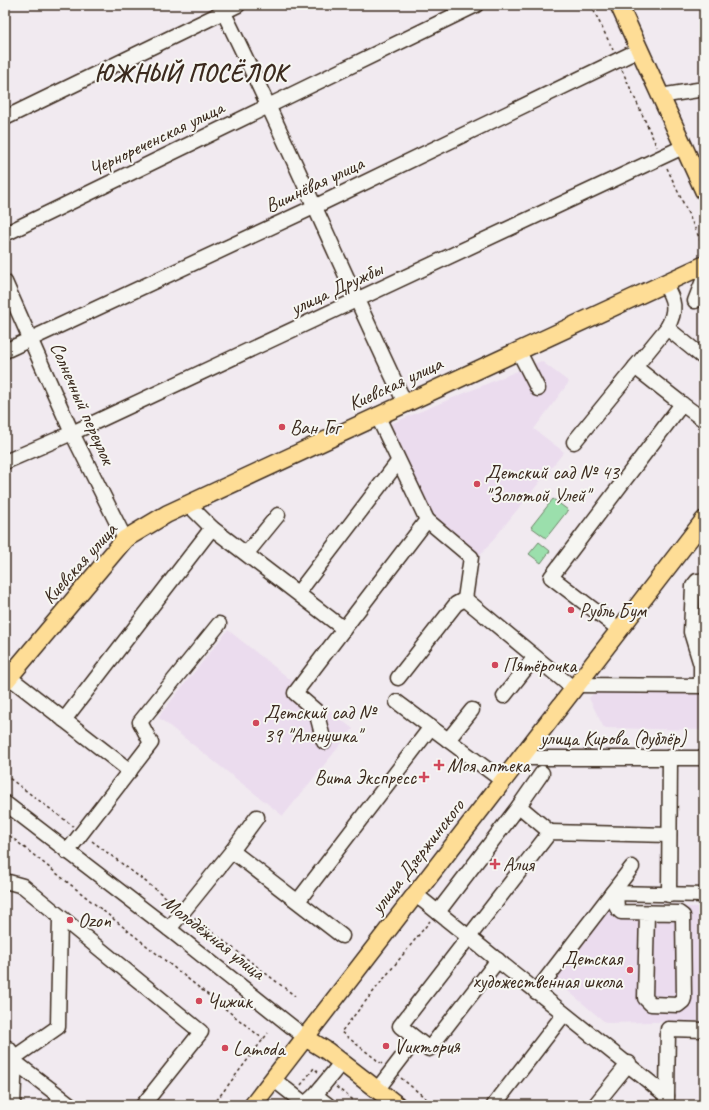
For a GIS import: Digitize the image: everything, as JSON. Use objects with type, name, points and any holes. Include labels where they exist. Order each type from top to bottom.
[{"type":"main road","points":[[619,5],[683,146],[699,170],[704,191]]},
{"type":"main road","name":"Киевская улица","points":[[7,680],[125,539],[167,514],[188,504],[405,402],[704,265]]},
{"type":"main road","points":[[690,540],[704,520]]},
{"type":"main road","points":[[690,540],[704,528]]},
{"type":"main road","name":"улица Дзержинского","points":[[253,1105],[690,540]]},
{"type":"main road","name":"Молодёжная улица","points":[[306,1038],[342,1062],[397,1105]]},
{"type":"street","points":[[5,118],[222,9],[238,5]]},
{"type":"street","name":"Чернореченская улица","points":[[5,234],[476,5]]},
{"type":"street","points":[[222,9],[316,206],[357,301],[405,402]]},
{"type":"street","name":"Вишнёвая улица","points":[[5,350],[32,339],[316,206],[639,50]]},
{"type":"street","points":[[660,96],[704,89]]},
{"type":"street","name":"улица Дружбы","points":[[5,462],[72,433],[357,301],[683,146]]},
{"type":"street","points":[[695,302],[704,278]]},
{"type":"street","name":"Солнечный переулок","points":[[5,282],[32,339],[72,433],[125,539]]},
{"type":"street","points":[[574,442],[667,328],[675,308],[664,283]]},
{"type":"street","points":[[667,328],[704,358]]},
{"type":"street","points":[[518,350],[538,390]]},
{"type":"street","points":[[636,367],[704,420]]},
{"type":"street","points":[[620,630],[551,577],[682,404]]},
{"type":"street","points":[[377,415],[398,462],[428,520],[471,557],[465,599]]},
{"type":"street","points":[[298,593],[398,462]]},
{"type":"street","points":[[188,504],[212,528],[247,553],[344,629]]},
{"type":"street","points":[[247,553],[278,515]]},
{"type":"street","points":[[324,742],[316,711],[295,693],[428,520]]},
{"type":"street","points":[[64,720],[212,528]]},
{"type":"street","points":[[465,599],[534,658],[575,687],[702,686],[701,665],[691,632],[693,586],[697,581],[704,582]]},
{"type":"street","points":[[398,678],[456,604],[465,599]]},
{"type":"street","points":[[67,852],[151,743],[140,722],[219,624]]},
{"type":"street","points":[[504,696],[534,658]]},
{"type":"street","points":[[7,680],[64,720],[130,771]]},
{"type":"street","points":[[398,702],[503,781]]},
{"type":"street","points":[[448,740],[472,710]]},
{"type":"street","points":[[298,902],[431,728]]},
{"type":"street","points":[[669,895],[670,757]]},
{"type":"street","name":"улица Кирова (дублёр)","points":[[521,758],[704,758]]},
{"type":"street","points":[[438,912],[519,806],[542,773]]},
{"type":"street","name":"Молодёжная улица","points":[[5,803],[169,929],[306,1038]]},
{"type":"street","points":[[519,806],[550,832],[669,835]]},
{"type":"street","points":[[169,929],[257,817]]},
{"type":"street","points":[[498,960],[429,1049],[400,1026],[550,832]]},
{"type":"street","points":[[232,850],[342,936]]},
{"type":"street","points":[[536,992],[614,893],[632,867]]},
{"type":"street","points":[[5,881],[23,886],[201,1032],[143,1105]]},
{"type":"street","points":[[614,893],[704,895]]},
{"type":"street","points":[[614,893],[618,910],[623,912],[679,913],[683,916],[684,998],[678,1005],[651,1004],[645,998],[647,913]]},
{"type":"street","points":[[415,894],[469,936],[536,992],[629,1063],[667,1100]]},
{"type":"street","points":[[11,1055],[58,1027],[60,917]]},
{"type":"street","points":[[494,1105],[564,1014]]},
{"type":"street","points":[[667,1100],[668,1029],[704,1030]]},
{"type":"street","points":[[377,1090],[416,1039]]},
{"type":"street","points":[[11,1055],[13,1105]]},
{"type":"street","points":[[11,1055],[71,1105]]},
{"type":"street","points":[[308,1101],[342,1062]]},
{"type":"street","points":[[596,1105],[629,1063]]},
{"type":"street","points":[[273,1079],[308,1101],[328,1105]]},
{"type":"path","points":[[591,5],[704,248]]},
{"type":"path","points":[[5,775],[296,996]]},
{"type":"path","points":[[5,832],[264,1039]]},
{"type":"path","points":[[341,1032],[438,912]]},
{"type":"path","points":[[213,1105],[268,1033]]},
{"type":"shaded area","name":"Детский сад № 43 \"Золотой Улей\"","points":[[541,361],[569,382],[534,429],[564,452],[479,557],[432,518],[388,425]]},
{"type":"shaded area","name":"Детский сад № 39 \"Аленушка\"","points":[[228,630],[353,729],[283,816],[158,717]]},
{"type":"shaded area","points":[[596,691],[704,693],[704,730],[604,728],[589,698]]},
{"type":"shaded area","name":"Детская художественная школа","points":[[612,905],[698,907],[698,1021],[606,1023],[555,980]]},
{"type":"green space","points":[[553,499],[568,510],[546,538],[531,527]]},
{"type":"green space","points":[[539,542],[550,551],[541,563],[529,554]]},
{"type":"place","name":"Ван Гог","points":[[282,427]]},
{"type":"place","name":"Детский сад № 43 \"Золотой Улей\"","points":[[477,484]]},
{"type":"place","name":"Рубль Бум","points":[[571,610]]},
{"type":"place","name":"Пятёрочка","points":[[495,665]]},
{"type":"place","name":"Детский сад № 39 \"Аленушка\"","points":[[256,723]]},
{"type":"place","name":"Моя аптека","points":[[439,765]]},
{"type":"place","name":"Вита Экспресс","points":[[424,777]]},
{"type":"place","name":"Алия","points":[[495,864]]},
{"type":"place","name":"Ozon","points":[[70,920]]},
{"type":"place","name":"Детская художественная школа","points":[[630,970]]},
{"type":"place","name":"Чижик","points":[[199,1001]]},
{"type":"place","name":"Vиктория","points":[[386,1046]]},
{"type":"place","name":"Lamoda","points":[[225,1048]]},
{"type":"district","name":"ЮЖНЫЙ ПОСЁЛОК","points":[[191,73]]}]
